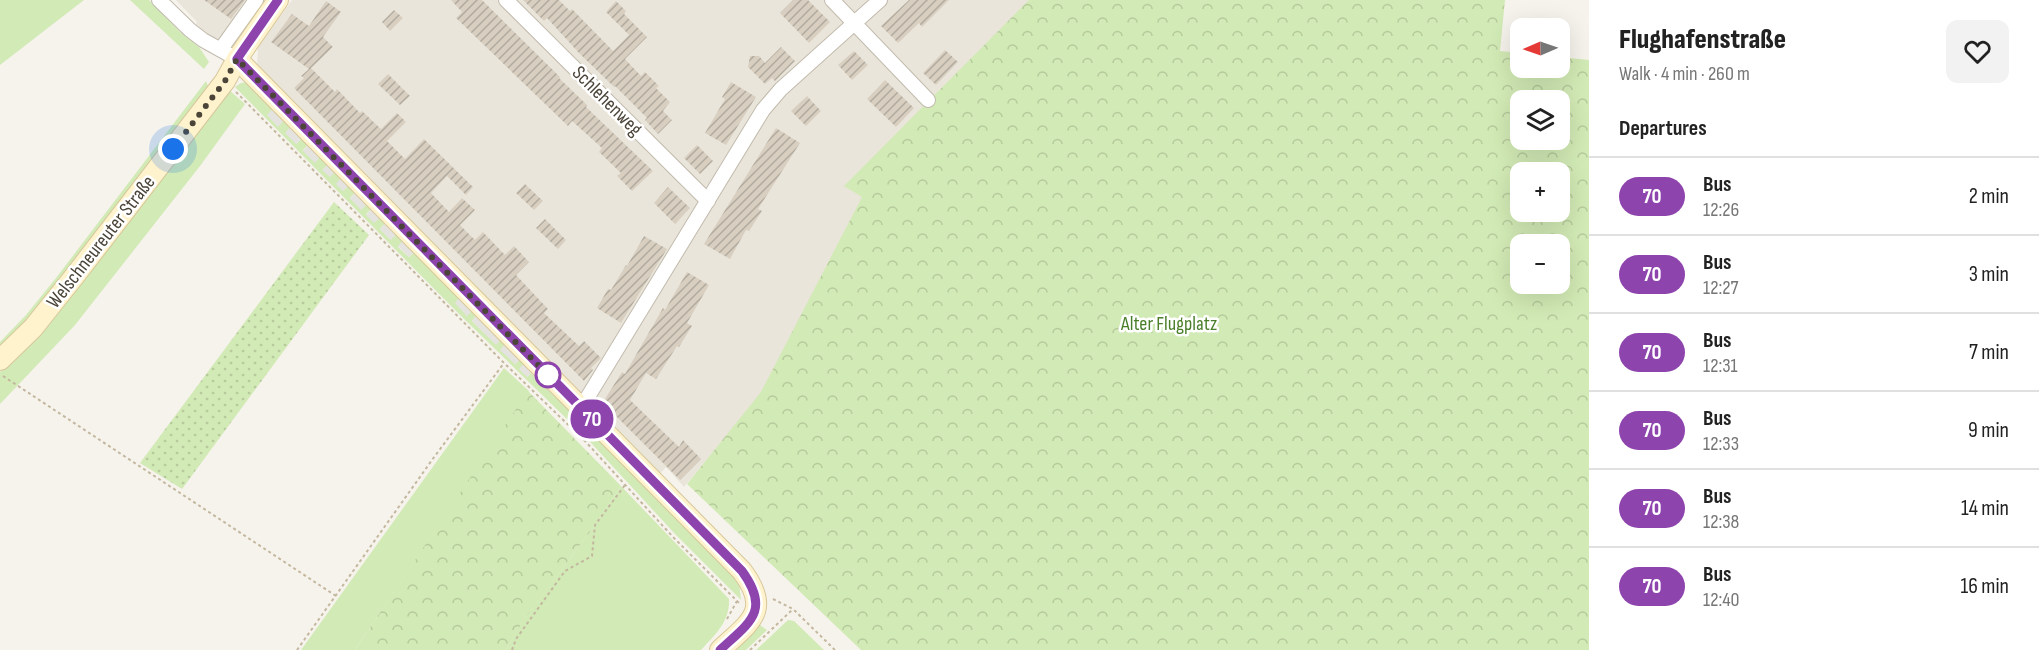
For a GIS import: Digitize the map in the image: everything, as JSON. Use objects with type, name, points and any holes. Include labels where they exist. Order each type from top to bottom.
[{"type":"main road","name":"Welschneureuter Straße","points":[[0,360],[33,328],[73,279],[225,81],[229,54],[278,0]]},
{"type":"main road","points":[[229,54],[742,571],[757,596],[757,607],[744,628],[720,650]]},
{"type":"street","points":[[159,0],[202,40],[229,54],[256,0]]},
{"type":"street","name":"Schlehenweg","points":[[506,0],[708,201]]},
{"type":"street","points":[[832,0],[928,100]]},
{"type":"street","points":[[581,408],[764,110],[781,89],[880,0]]},
{"type":"path","points":[[225,81],[504,363],[585,441],[674,537],[753,616]]},
{"type":"path","points":[[297,650],[504,363]]},
{"type":"path","points":[[0,374],[336,596]]},
{"type":"path","points":[[512,650],[516,639],[565,571],[592,556],[596,525],[625,485]]},
{"type":"path","points":[[757,596],[776,599],[793,609],[835,650]]},
{"type":"path","points":[[750,650],[793,609]]},
{"type":"shaded area","points":[[176,0],[248,0],[219,40],[215,41],[195,27],[197,22]]},
{"type":"shaded area","points":[[292,0],[1032,0],[762,393],[684,487],[666,467],[659,475],[257,64],[258,47]]},
{"type":"shaded area","points":[[275,106],[538,365],[527,377],[519,369],[526,361],[522,357],[515,364],[500,350],[507,342],[502,338],[496,345],[472,321],[478,313],[474,309],[467,316],[455,303],[461,295],[416,249],[409,257],[398,246],[406,238],[399,231],[391,240],[380,229],[388,220],[383,215],[374,223],[366,215],[374,207],[369,202],[361,210],[350,198],[358,190],[351,183],[343,191],[336,184],[343,175],[337,170],[330,177],[322,170],[330,162],[322,154],[315,163],[303,151],[310,143],[304,136],[296,144],[285,133],[292,125],[286,118],[278,127],[267,115]]},
{"type":"green space","points":[[0,0],[84,0],[0,65]]},
{"type":"green space","points":[[130,0],[149,0],[180,32],[199,47],[209,62],[204,69]]},
{"type":"green space","name":"Alter Flugplatz","points":[[1029,0],[1505,0],[1500,51],[1510,52],[1510,78],[1570,78],[1570,58],[1589,60],[1589,650],[861,650],[687,484],[761,392],[862,197],[844,186]]},
{"type":"green space","points":[[206,81],[208,86],[171,137],[29,320],[0,349],[0,342],[56,278]]},
{"type":"green space","points":[[248,82],[275,106],[278,126],[286,118],[293,124],[296,144],[304,136],[311,142],[303,150],[315,162],[322,154],[343,175],[343,191],[351,182],[358,190],[350,198],[361,209],[369,201],[375,206],[366,214],[383,215],[388,220],[380,229],[390,239],[399,231],[406,238],[398,247],[409,257],[417,249],[461,295],[466,316],[474,308],[479,312],[472,321],[496,344],[502,337],[515,364],[522,357],[526,361],[527,377],[531,373],[556,398],[560,395],[575,410],[571,423],[458,313],[235,87]]},
{"type":"green space","points":[[230,91],[245,104],[200,166],[75,325],[0,404],[0,372],[38,333],[189,137],[212,114]]},
{"type":"green space","points":[[334,202],[369,235],[182,489],[140,463]]},
{"type":"green space","points":[[504,368],[529,391],[355,650],[301,650]]},
{"type":"green space","points":[[528,391],[621,486],[595,525],[523,621],[506,650],[355,650]]},
{"type":"green space","points":[[583,421],[729,566],[739,582],[741,600],[676,535],[581,432]]},
{"type":"green space","points":[[621,486],[729,599],[725,621],[721,627],[701,650],[506,650],[522,622],[595,525]]},
{"type":"green space","points":[[788,620],[794,621],[824,650],[756,650]]},
{"type":"green space","points":[[760,625],[767,630],[746,650],[734,650]]},
{"type":"building","points":[[204,0],[245,0],[231,19]]},
{"type":"building","points":[[451,0],[482,0],[560,77],[587,105],[586,107],[653,171],[632,191],[617,176],[621,173],[599,152],[602,148],[572,121],[568,126],[456,18],[462,12]]},
{"type":"building","points":[[523,0],[559,0],[570,11],[572,9],[613,51],[629,35],[606,12],[616,1],[626,11],[624,14],[647,37],[625,59],[641,76],[645,72],[659,86],[656,88],[670,102],[663,111],[672,120],[658,134],[645,120],[647,118],[579,53],[547,18],[544,21]]},
{"type":"building","points":[[793,0],[808,0],[830,22],[809,43],[780,13]]},
{"type":"building","points":[[909,0],[949,0],[922,27],[919,23],[898,43],[881,26]]},
{"type":"building","points":[[326,1],[341,12],[323,37],[333,47],[311,68],[335,92],[337,89],[360,113],[362,111],[381,129],[397,113],[406,122],[387,141],[405,159],[424,139],[473,187],[466,195],[447,176],[431,193],[449,212],[462,198],[475,210],[460,225],[475,240],[483,232],[505,255],[514,246],[529,262],[516,275],[548,309],[544,313],[579,346],[584,341],[601,358],[591,368],[593,370],[584,381],[294,88],[304,78],[301,76],[309,69],[271,42],[292,14],[309,26]]},
{"type":"building","points":[[394,10],[403,18],[390,31],[382,22]]},
{"type":"building","points":[[781,47],[795,61],[775,81],[772,78],[765,84],[748,67],[750,56],[759,56],[765,63]]},
{"type":"building","points":[[945,50],[958,62],[936,85],[923,73]]},
{"type":"building","points":[[854,51],[868,65],[852,80],[838,65]]},
{"type":"building","points":[[388,74],[410,96],[400,105],[378,84]]},
{"type":"building","points":[[885,80],[914,108],[896,127],[867,99]]},
{"type":"building","points":[[731,82],[756,97],[726,145],[705,133],[725,99],[722,97]]},
{"type":"building","points":[[807,96],[821,111],[806,126],[791,111]]},
{"type":"building","points":[[776,128],[800,143],[758,209],[762,211],[749,231],[746,230],[730,259],[704,244]]},
{"type":"building","points":[[697,145],[713,161],[700,174],[684,158]]},
{"type":"building","points":[[525,184],[543,201],[534,210],[516,193]]},
{"type":"building","points":[[668,187],[690,208],[675,224],[654,203]]},
{"type":"building","points":[[545,219],[566,240],[558,249],[536,228]]},
{"type":"building","points":[[644,236],[667,249],[621,323],[597,308],[608,289],[611,290],[627,266]]},
{"type":"building","points":[[687,272],[709,285],[687,323],[692,326],[656,379],[646,373],[630,400],[679,447],[683,440],[701,459],[680,480],[607,407],[605,399],[622,372],[625,374],[663,308],[665,310]]},
{"type":"bus line","name":"70","points":[[278,0],[237,59],[742,571],[755,590],[757,607],[744,628],[720,650]]},
{"type":"route","points":[[173,149],[225,81],[237,59],[548,375]]}]
